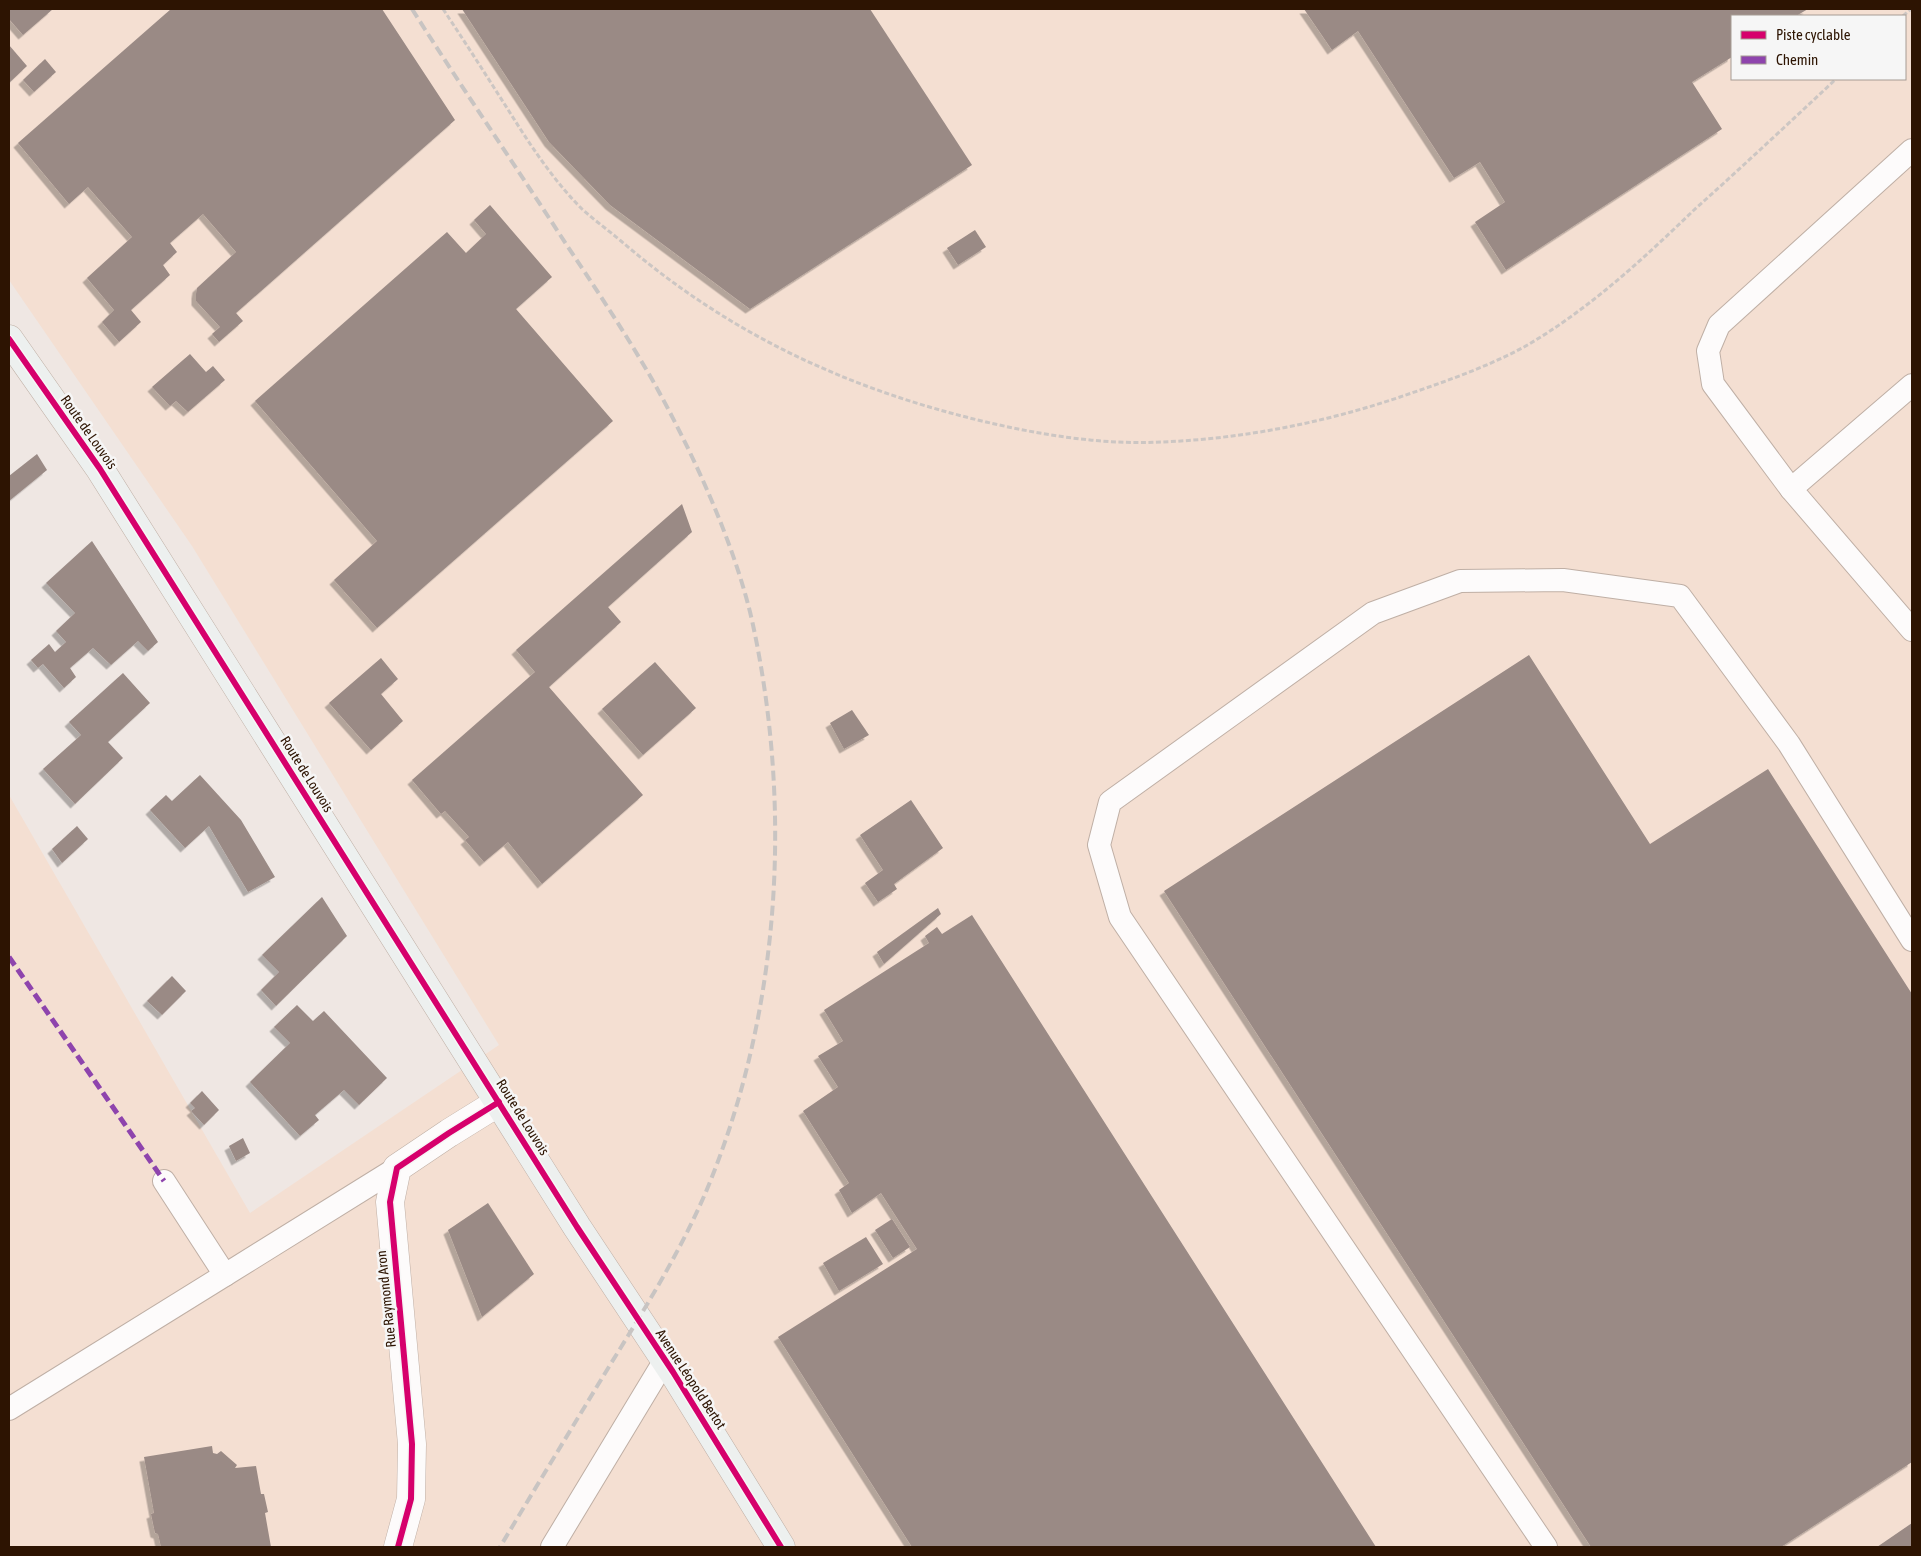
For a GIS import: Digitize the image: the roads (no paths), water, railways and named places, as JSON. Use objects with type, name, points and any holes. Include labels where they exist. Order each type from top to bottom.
[{"type":"street","name":"Route de Louvois","points":[[9,339],[100,469],[577,1227]]},
{"type":"street","points":[[397,1168],[499,1102]]},
{"type":"street","name":"Rue Raymond Aron","points":[[397,1168],[390,1202],[412,1444],[411,1499],[398,1547]]},
{"type":"street","name":"Avenue Léopold Bertot","points":[[577,1227],[665,1360],[781,1547]]},
{"type":"lane","points":[[1912,150],[1719,325],[1708,351],[1713,384],[1790,489],[1912,630]]},
{"type":"lane","points":[[1790,489],[1912,385]]},
{"type":"lane","points":[[1546,1547],[1120,917],[1099,846],[1110,802],[1373,613],[1460,581],[1563,580],[1680,596],[1789,744],[1912,940]]},
{"type":"lane","points":[[9,1409],[397,1168]]},
{"type":"lane","points":[[164,1182],[225,1275]]},
{"type":"lane","points":[[552,1547],[665,1360]]},
{"type":"railway","points":[[412,9],[600,295],[653,381],[683,438],[724,532],[736,563],[745,595],[753,625],[765,696],[773,768],[775,840],[772,913],[764,985],[750,1056],[730,1126],[705,1194],[672,1260],[648,1303],[500,1547]]}]
